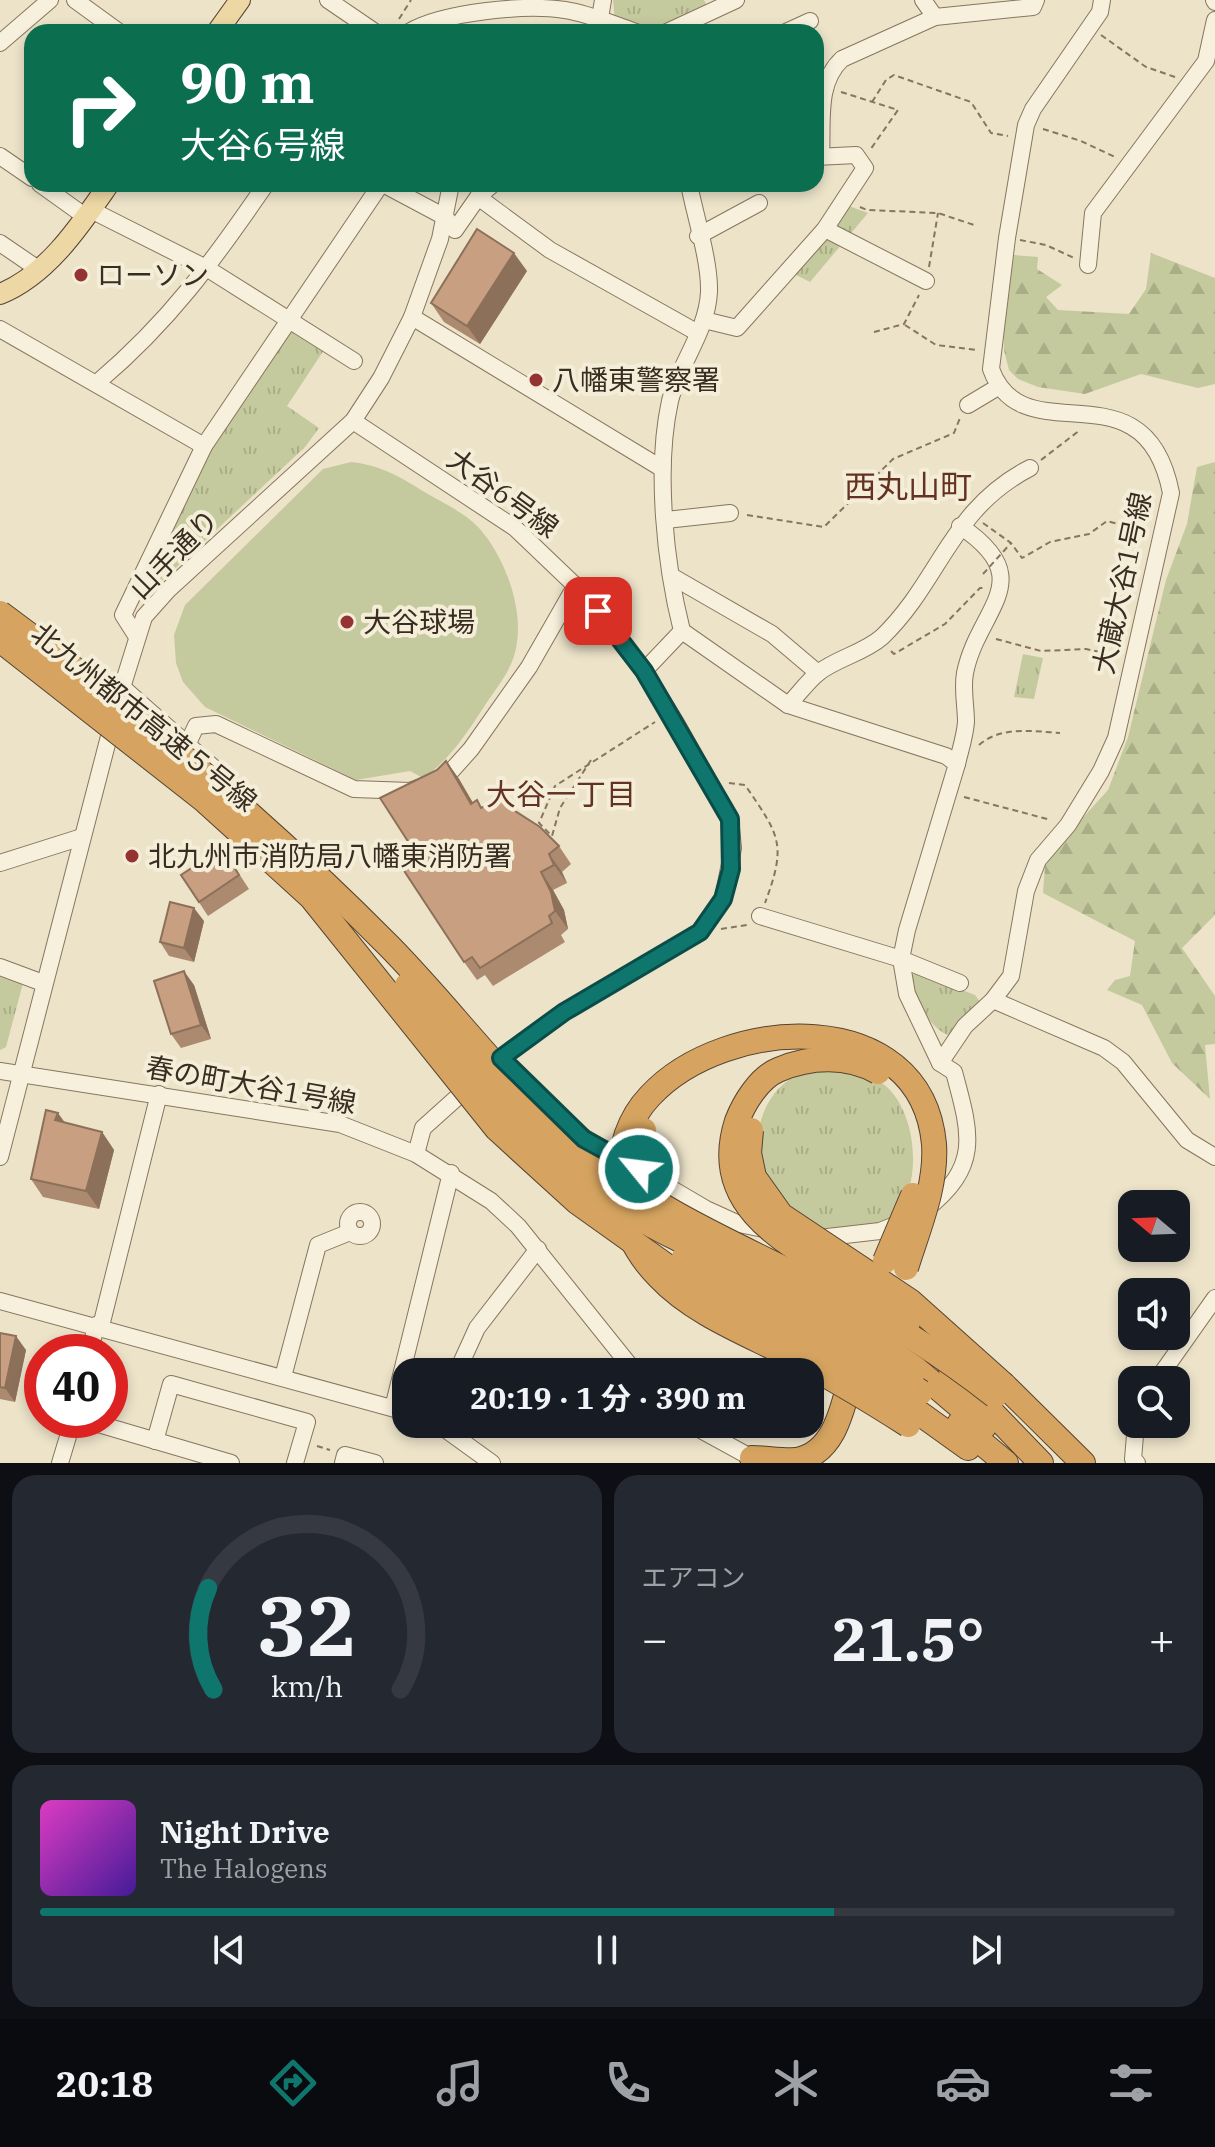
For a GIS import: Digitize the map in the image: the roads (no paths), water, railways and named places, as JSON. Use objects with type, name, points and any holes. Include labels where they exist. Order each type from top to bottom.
[{"type":"highway","points":[[0,613],[184,758],[323,880],[413,971],[550,1123],[611,1174],[721,1239],[881,1318],[1000,1390],[1083,1463]]},
{"type":"highway","name":"北九州都市高速５号線","points":[[0,640],[204,800],[311,897],[352,943],[497,1129],[577,1202],[671,1269],[915,1399]]},
{"type":"highway","points":[[323,880],[494,1097],[560,1161],[628,1211],[830,1313],[980,1463]]},
{"type":"highway","points":[[754,1461],[796,1460],[813,1454],[828,1441],[837,1423],[896,1264],[930,1187],[934,1145],[922,1098],[911,1079],[896,1064],[852,1043],[818,1037],[787,1037],[725,1049],[687,1069],[651,1094],[627,1131],[621,1150],[619,1194],[622,1216],[630,1238],[659,1277],[678,1294],[915,1399],[1026,1463]]},
{"type":"highway","points":[[808,1061],[768,1088],[755,1110],[749,1153],[754,1177],[765,1197],[799,1228],[910,1301],[1068,1463]]},
{"type":"highway","points":[[826,1463],[847,1438],[896,1264],[920,1167],[919,1130],[910,1101],[885,1075],[859,1061],[808,1061],[775,1070],[747,1099],[735,1129],[732,1155],[736,1178],[748,1206],[773,1235],[882,1299],[931,1347],[1041,1463]]},
{"type":"highway","points":[[687,1069],[649,1118],[637,1157],[641,1200],[661,1235],[692,1263],[847,1343],[989,1463]]},
{"type":"highway","points":[[915,1399],[962,1463]]},
{"type":"highway","points":[[915,1399],[1006,1463]]},
{"type":"main road","points":[[223,24],[240,0]]},
{"type":"main road","points":[[0,294],[38,269],[103,192]]},
{"type":"street","points":[[0,43],[50,0]]},
{"type":"street","points":[[75,0],[108,24]]},
{"type":"street","points":[[328,0],[363,24]]},
{"type":"street","points":[[418,24],[536,8],[606,24],[603,0]]},
{"type":"street","points":[[684,24],[736,0]]},
{"type":"street","points":[[923,0],[935,17]]},
{"type":"street","points":[[824,79],[842,59],[935,17],[1033,7],[1036,0]]},
{"type":"street","points":[[968,405],[998,387],[991,369],[991,351],[1024,132],[1033,109],[1100,12],[1102,0]]},
{"type":"street","points":[[1082,262],[1093,213],[1206,61],[1215,20]]},
{"type":"street","points":[[803,24],[810,21]]},
{"type":"street","points":[[478,197],[550,250],[701,327],[737,328],[825,229],[865,168],[856,155],[824,156]]},
{"type":"street","points":[[0,156],[24,172]]},
{"type":"street","points":[[53,192],[88,213],[208,269],[354,361]]},
{"type":"street","points":[[98,382],[146,342],[208,269],[261,192]]},
{"type":"street","points":[[137,637],[123,615],[204,446],[376,192]]},
{"type":"street","points":[[397,192],[445,217],[455,230],[484,192]]},
{"type":"street","name":"山手通り","points":[[0,1157],[43,983],[122,687],[144,617],[169,589],[353,421],[381,378],[412,317],[445,217],[450,192]]},
{"type":"street","points":[[690,192],[709,291],[701,327],[671,399],[661,468],[682,631],[788,705],[946,756],[957,764]]},
{"type":"street","points":[[698,236],[759,203]]},
{"type":"street","points":[[825,229],[926,281]]},
{"type":"street","points":[[0,243],[38,269]]},
{"type":"street","points":[[412,317],[661,468]]},
{"type":"street","points":[[0,329],[98,382],[204,446]]},
{"type":"street","name":"大蔵大谷1号線","points":[[940,1063],[965,1026],[993,1000],[1011,976],[1026,891],[1038,860],[1068,825],[1101,771],[1116,738],[1171,493],[1166,468],[1156,446],[1141,430],[1120,419],[1026,407],[1008,399],[998,387]]},
{"type":"street","name":"大谷6号線","points":[[353,421],[515,528],[576,585],[644,671],[730,819],[731,869],[723,899],[700,932],[564,1012],[501,1058],[423,1128],[416,1154]]},
{"type":"street","points":[[788,705],[818,673],[880,639],[908,607],[964,520],[1006,480],[1030,468]]},
{"type":"street","points":[[666,520],[730,513]]},
{"type":"street","points":[[122,687],[188,743],[371,913],[501,1058],[584,1139],[706,1209],[739,1224],[830,1239],[880,1231],[917,1216],[950,1190],[963,1171],[968,1140],[964,1106],[954,1072],[940,1063],[907,994],[901,959],[907,930],[951,793],[966,727],[965,675],[996,604],[999,568],[987,544],[964,520]]},
{"type":"street","points":[[673,577],[772,634],[818,673]]},
{"type":"street","points":[[188,743],[196,726],[216,724],[354,789],[410,791],[445,778],[471,749],[529,667],[576,585]]},
{"type":"street","points":[[644,671],[682,631]]},
{"type":"street","points":[[0,863],[82,837]]},
{"type":"street","points":[[760,916],[901,959],[960,983]]},
{"type":"street","points":[[0,967],[43,983]]},
{"type":"street","points":[[993,1000],[1104,1048],[1123,1062],[1187,1140],[1215,1157]]},
{"type":"street","name":"春の町大谷1号線","points":[[0,1071],[340,1124],[416,1154],[451,1173],[491,1201],[538,1249],[624,1358]]},
{"type":"street","points":[[96,1334],[159,1094]]},
{"type":"street","points":[[411,1358],[451,1173]]},
{"type":"street","points":[[283,1377],[318,1245],[350,1232]]},
{"type":"street","points":[[463,1358],[477,1328],[538,1249]]},
{"type":"street","points":[[1167,1366],[1215,1298]]},
{"type":"street","points":[[0,1301],[99,1325],[392,1408]]},
{"type":"street","points":[[155,1441],[171,1384],[307,1422],[295,1463]]},
{"type":"street","points":[[128,1433],[231,1463]]},
{"type":"street","points":[[60,1463],[68,1438]]},
{"type":"street","points":[[457,1438],[492,1463]]},
{"type":"street","points":[[714,1438],[754,1461]]},
{"type":"street","points":[[1135,1438],[1133,1459],[1137,1463]]},
{"type":"street","points":[[344,1459],[375,1463]]},
{"type":"place","name":"ローソン","points":[[81,275]]},
{"type":"place","name":"八幡東警察署","points":[[536,380]]},
{"type":"place","name":"大谷球場","points":[[347,622]]},
{"type":"place","name":"北九州市消防局八幡東消防署","points":[[132,856]]},
{"type":"district","name":"西丸山町","points":[[908,487]]},
{"type":"district","name":"大谷一丁目","points":[[561,795]]}]
